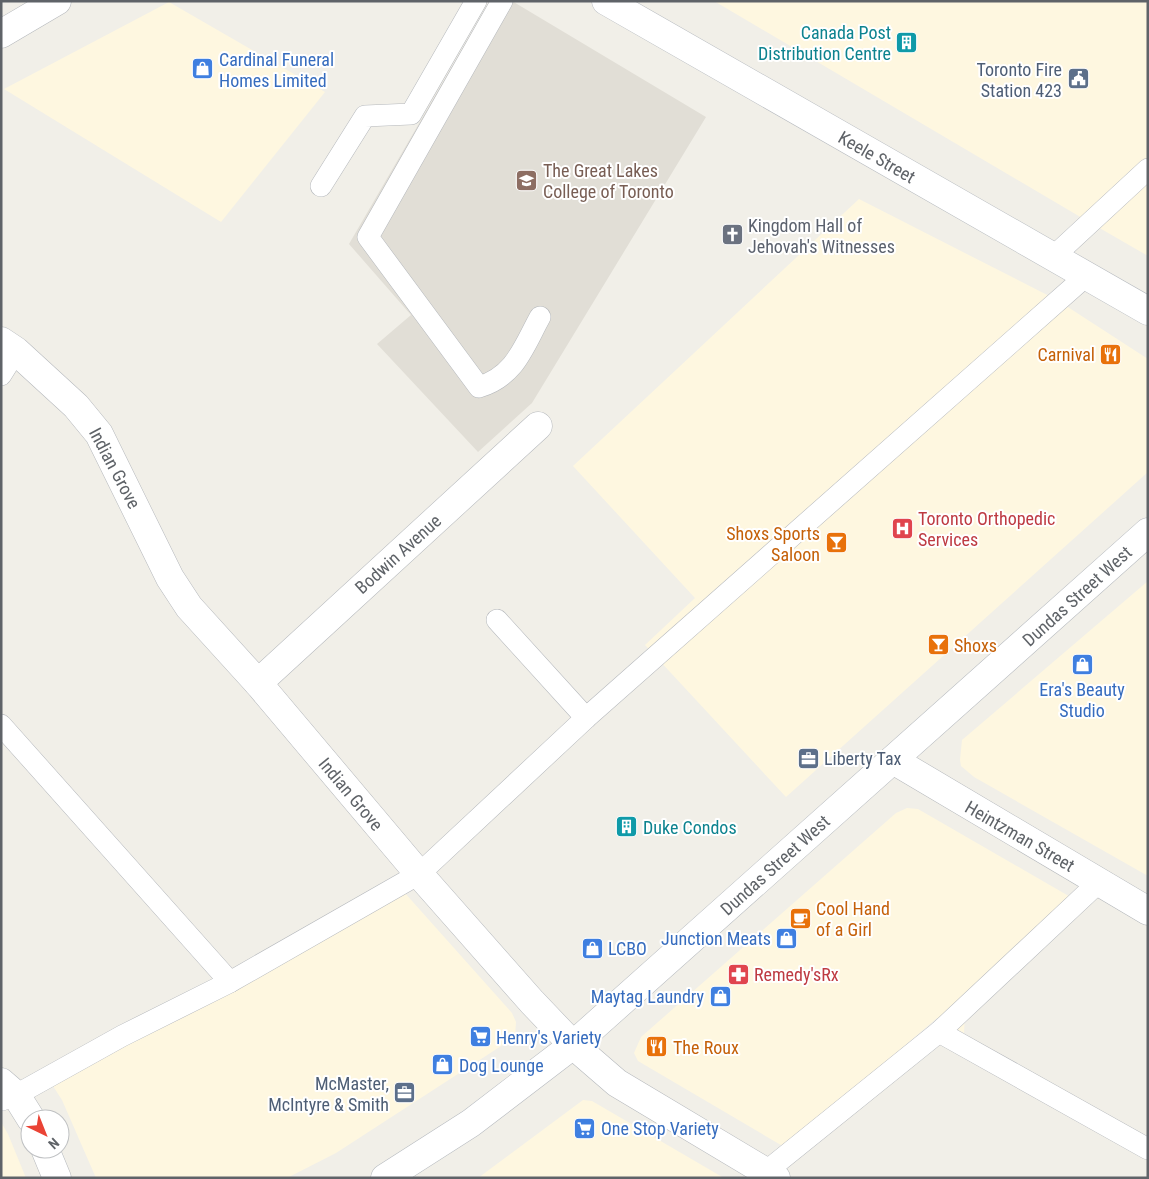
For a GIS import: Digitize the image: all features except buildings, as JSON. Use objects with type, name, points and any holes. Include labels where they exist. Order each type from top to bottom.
[{"type":"street","points":[[1,34],[57,1]]},
{"type":"street","name":"Keele Street","points":[[606,1],[1148,311]]},
{"type":"street","name":"Indian Grove","points":[[9,346],[76,406],[99,434],[175,585],[189,608],[258,683],[419,874],[573,1045],[617,1083],[767,1176]]},
{"type":"street","name":"Bodwin Avenue","points":[[258,683],[538,426]]},
{"type":"street","name":"Dundas Street West","points":[[385,1178],[471,1123],[573,1045],[1148,532]]},
{"type":"street","name":"Heintzman Street","points":[[893,760],[1148,911]]},
{"type":"street","points":[[6,1092],[22,1109]]},
{"type":"street","points":[[48,1159],[57,1178]]},
{"type":"lane","points":[[321,186],[365,116],[410,114],[476,1]]},
{"type":"lane","points":[[502,1],[368,237],[479,387],[496,382],[512,368],[540,317]]},
{"type":"lane","points":[[1053,257],[1148,169]]},
{"type":"lane","points":[[6,1092],[230,982],[419,874],[586,718],[1086,276]]},
{"type":"lane","points":[[1,374],[9,346]]},
{"type":"lane","points":[[496,620],[586,718]]},
{"type":"lane","points":[[1,725],[230,982]]},
{"type":"lane","points":[[767,1176],[939,1032],[1099,882]]},
{"type":"lane","points":[[939,1032],[1148,1149]]},
{"type":"shaded area","name":"The Great Lakes College of Toronto","points":[[490,1],[512,1],[706,117],[532,403],[478,452],[377,344],[411,315],[349,244]]},
{"type":"shaded area","points":[[714,1],[1148,1],[1148,256],[1077,215]]},
{"type":"shaded area","points":[[169,2],[325,92],[221,222],[4,89]]},
{"type":"shaded area","points":[[859,199],[1057,300],[1148,359],[1148,472],[786,797],[645,645],[695,598],[573,466]]},
{"type":"shaded area","points":[[1148,581],[1148,876],[974,777],[961,766],[960,760],[962,740]]},
{"type":"shaded area","points":[[907,808],[918,809],[1086,906],[965,1015],[964,1033],[937,1018],[786,1148],[638,1061],[634,1053],[641,1037],[896,813]]},
{"type":"shaded area","points":[[404,892],[512,1013],[516,1022],[515,1037],[336,1153],[287,1178],[96,1178],[70,1118],[70,1109],[66,1109],[53,1086]]},
{"type":"shaded area","points":[[583,1100],[592,1101],[724,1178],[478,1178]]},
{"type":"shaded area","points":[[1,1122],[8,1134],[26,1178],[1,1178]]},
{"type":"place","name":"Canada Post Distribution Centre","points":[[907,42]]},
{"type":"place","name":"Cardinal Funeral Homes Limited","points":[[203,69]]},
{"type":"place","name":"Toronto Fire Station 423","points":[[1078,79]]},
{"type":"place","name":"The Great Lakes College of Toronto","points":[[527,180]]},
{"type":"place","name":"Kingdom Hall of Jehovah's Witnesses","points":[[732,235]]},
{"type":"place","name":"Carnival","points":[[1111,354]]},
{"type":"place","name":"Toronto Orthopedic Services","points":[[902,528]]},
{"type":"place","name":"Shoxs Sports Saloon","points":[[836,543]]},
{"type":"place","name":"Shoxs","points":[[938,645]]},
{"type":"place","name":"Era's Beauty Studio","points":[[1082,664]]},
{"type":"place","name":"Liberty Tax","points":[[808,758]]},
{"type":"place","name":"Duke Condos","points":[[627,827]]},
{"type":"place","name":"Cool Hand of a Girl","points":[[800,918]]},
{"type":"place","name":"Junction Meats","points":[[787,938]]},
{"type":"place","name":"LCBO","points":[[592,948]]},
{"type":"place","name":"Remedy'sRx","points":[[738,974]]},
{"type":"place","name":"Maytag Laundry","points":[[720,996]]},
{"type":"place","name":"Henry's Variety","points":[[480,1037]]},
{"type":"place","name":"The Roux","points":[[657,1047]]},
{"type":"place","name":"Dog Lounge","points":[[443,1065]]},
{"type":"place","name":"McMaster, McIntyre & Smith","points":[[405,1093]]},
{"type":"place","name":"One Stop Variety","points":[[585,1128]]}]
